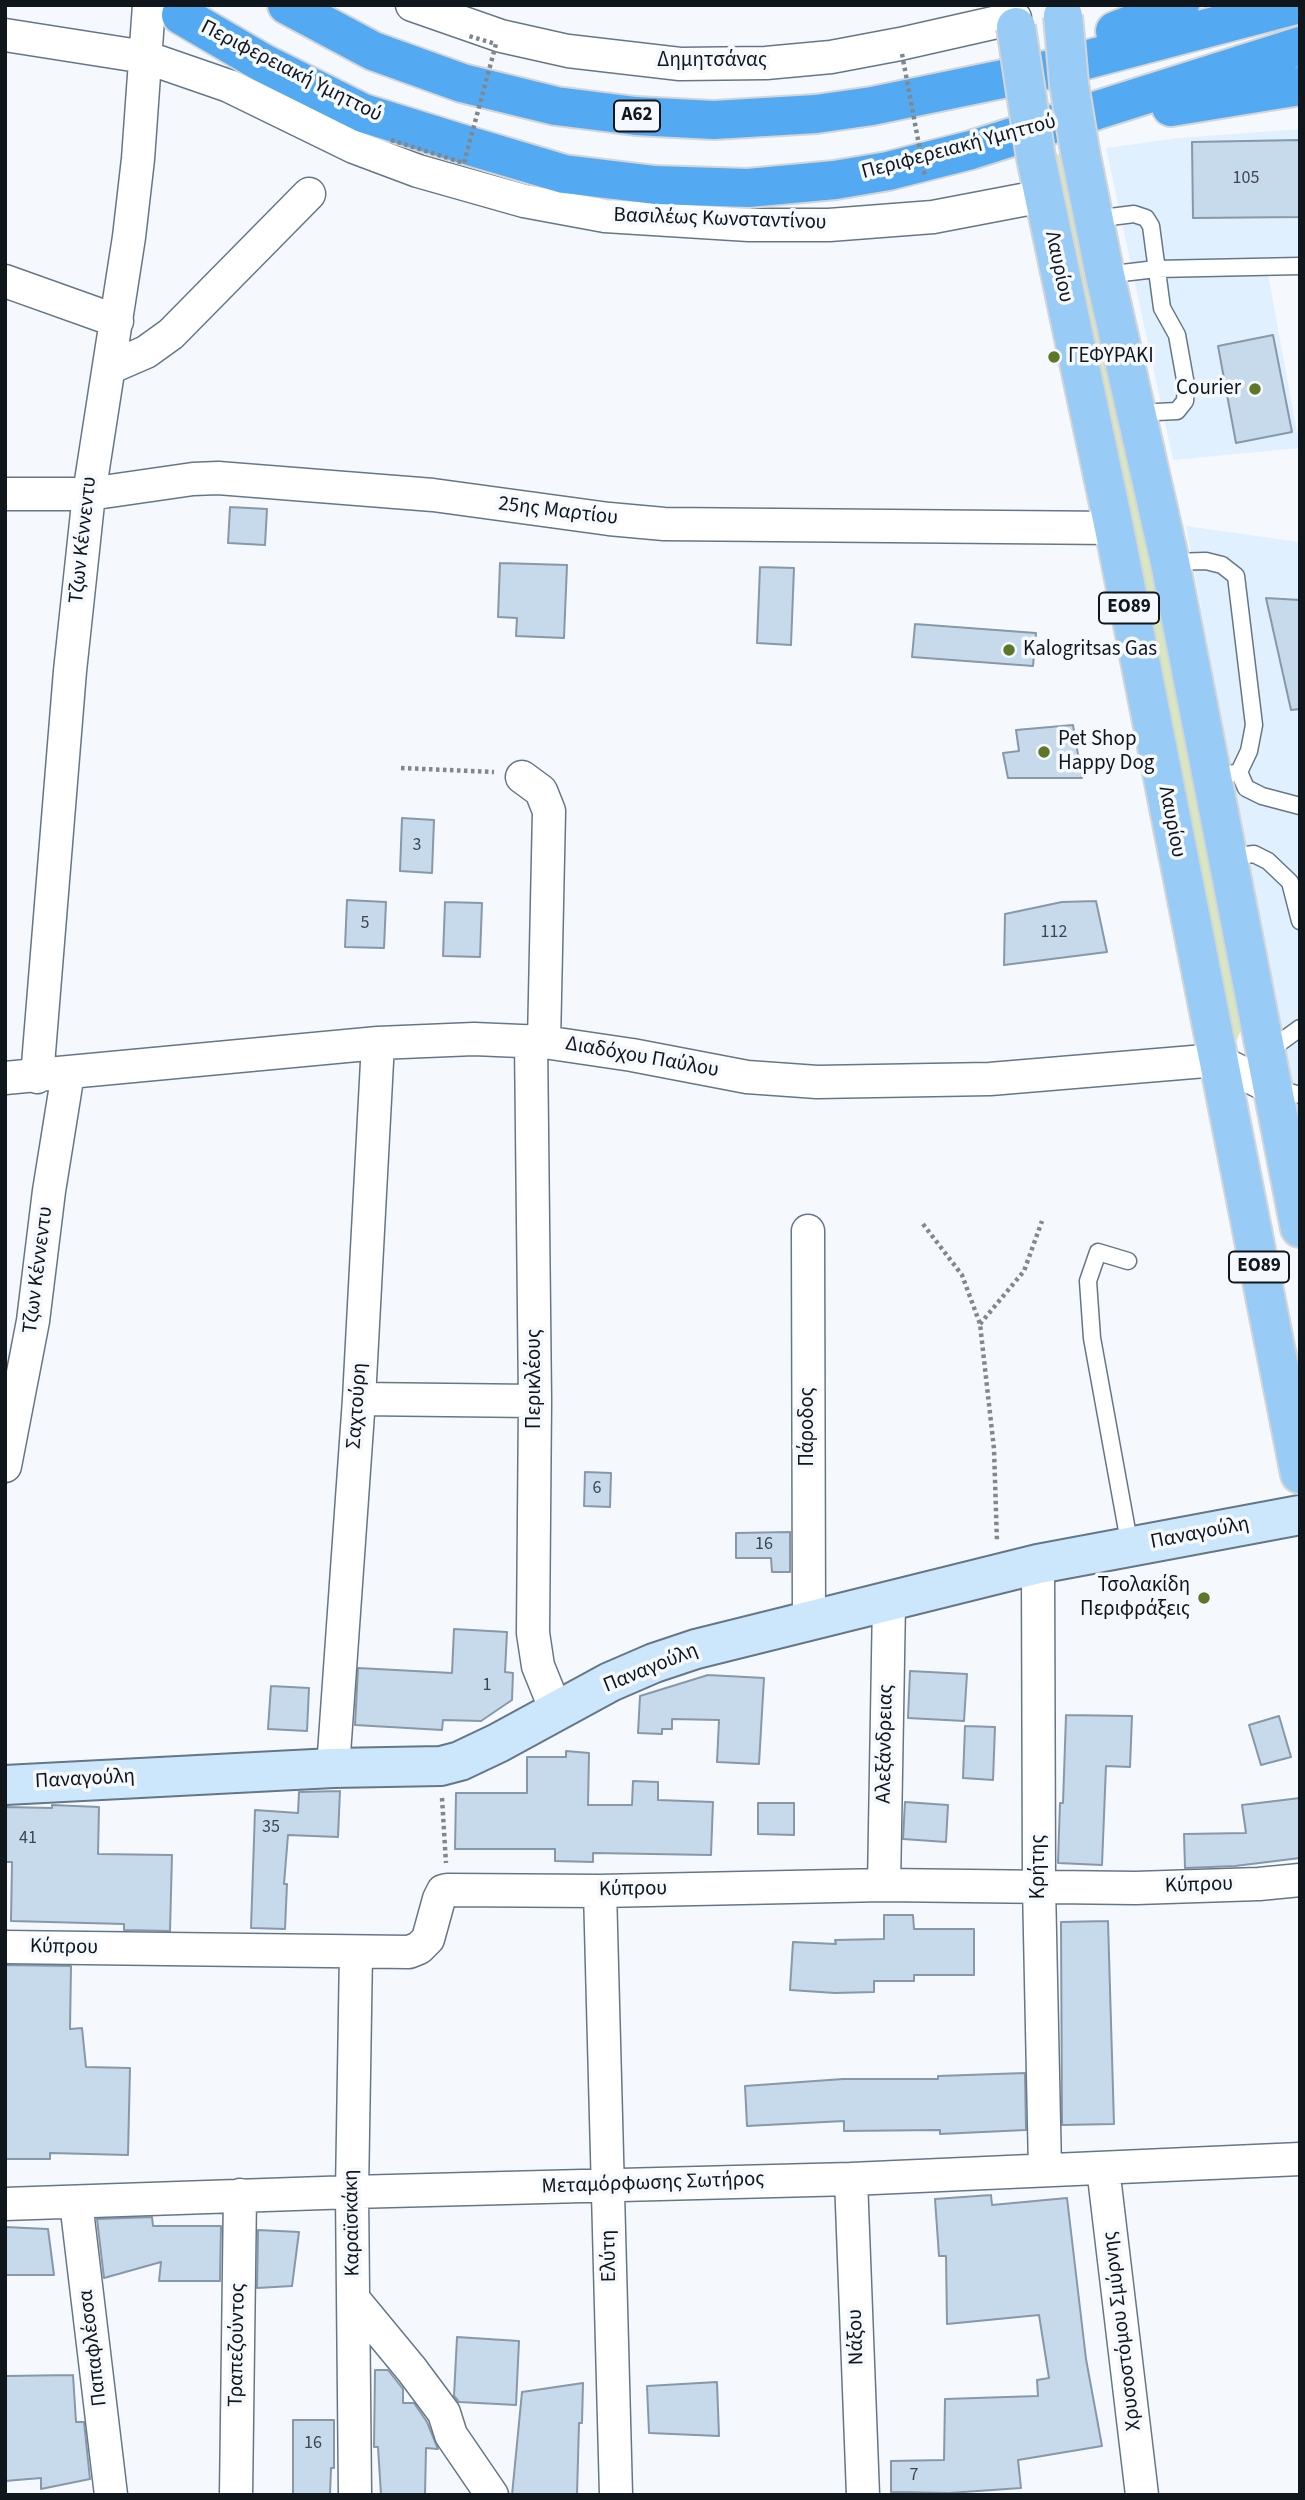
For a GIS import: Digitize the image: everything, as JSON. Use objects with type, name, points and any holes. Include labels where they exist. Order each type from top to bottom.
[{"type":"highway","name":"Α62","points":[[287,5],[373,51],[462,83],[556,106],[636,116],[714,120],[816,114],[872,106],[1051,69],[1295,5]]},
{"type":"highway","points":[[1003,78],[1180,5]]},
{"type":"highway","name":"Περιφερειακή Υμηττού","points":[[155,9],[363,113],[564,174],[655,185],[748,188],[835,180],[888,171],[971,150],[1300,47]]},
{"type":"highway","points":[[971,150],[1130,113],[1300,86]]},
{"type":"main road","name":"ΕΟ89","points":[[1063,11],[1069,84],[1105,275],[1170,562],[1225,774],[1227,857],[1279,1079],[1300,1228]]},
{"type":"main road","name":"Λαυρίου","points":[[1015,17],[1043,196],[1114,528],[1300,1474]]},
{"type":"street","name":"Δημητσάνας","points":[[412,5],[501,36],[568,51],[680,64],[831,57],[901,44],[1015,17]]},
{"type":"street","name":"Τζων Κέννεντυ","points":[[37,1076],[61,776],[89,494],[117,321],[138,159],[145,57],[155,9]]},
{"type":"street","name":"Βασιλέως Κωνσταντίνου","points":[[5,35],[145,57],[229,86],[354,147],[418,171],[524,201],[605,216],[724,224],[830,225],[933,217],[1043,196]]},
{"type":"street","points":[[109,368],[146,352],[171,334],[309,194]]},
{"type":"street","points":[[5,281],[117,321]]},
{"type":"street","name":"25ης Μαρτίου","points":[[5,494],[89,494],[218,478],[433,495],[664,524],[1114,528]]},
{"type":"street","name":"Περικλέους","points":[[522,776],[541,791],[549,811],[538,1041],[533,1633],[538,1666],[557,1713]]},
{"type":"street","name":"Διαδόχου Παύλου","points":[[5,1078],[445,1039],[538,1041],[632,1055],[747,1077],[817,1082],[990,1079],[1217,1060]]},
{"type":"street","name":"Σαχτούρη","points":[[333,1768],[359,1399],[378,1043]]},
{"type":"street","points":[[1217,1060],[1279,1079]]},
{"type":"street","name":"Τζων Κέννεντυ","points":[[5,1466],[33,1321],[52,1169],[68,1073]]},
{"type":"street","name":"Πάροδος","points":[[808,1231],[809,1622]]},
{"type":"street","points":[[359,1399],[536,1401]]},
{"type":"street","name":"Παναγούλη","points":[[5,1785],[333,1768],[441,1766],[460,1761],[557,1713],[610,1682],[696,1649],[1038,1564],[1300,1516]]},
{"type":"street","name":"Κρήτης","points":[[1038,1564],[1039,1886],[1045,2171]]},
{"type":"street","name":"Αλεξάνδρειας","points":[[884,1885],[889,1602]]},
{"type":"street","name":"Κύπρου","points":[[5,1947],[409,1952],[424,1945],[431,1933],[441,1895],[447,1890],[600,1891],[884,1885],[1136,1888],[1300,1880]]},
{"type":"street","name":"Ελύτη","points":[[600,1891],[616,2495]]},
{"type":"street","name":"Καραϊσκάκη","points":[[355,2495],[352,2192],[356,1952]]},
{"type":"street","name":"Μεταμόρφωσης Σωτήρος","points":[[5,2204],[850,2179],[1300,2159]]},
{"type":"street","name":"Χρυσοστόμου Σμύρνης","points":[[1103,2168],[1142,2495]]},
{"type":"street","name":"Νάξου","points":[[850,2179],[863,2495]]},
{"type":"street","name":"Τραπεζούντος","points":[[236,2495],[240,2196]]},
{"type":"street","name":"Παπαφλέσσα","points":[[76,2202],[111,2495]]},
{"type":"street","points":[[355,2301],[444,2413],[451,2435],[492,2495]]},
{"type":"lane","points":[[1094,219],[1134,214],[1146,218],[1151,226],[1162,308],[1177,335],[1186,385],[1185,401],[1177,411],[1136,413]]},
{"type":"lane","points":[[1105,275],[1156,269],[1300,266]]},
{"type":"lane","points":[[1170,562],[1206,561],[1222,565],[1236,576],[1254,725],[1249,751],[1225,774],[1262,796],[1300,806]]},
{"type":"lane","points":[[1227,857],[1254,854],[1268,861],[1290,882],[1300,921]]},
{"type":"lane","points":[[1279,1079],[1300,1028]]},
{"type":"lane","points":[[1128,1261],[1098,1252],[1087,1281],[1092,1338],[1130,1547]]},
{"type":"path","points":[[391,140],[464,163],[496,44],[466,35]]},
{"type":"path","points":[[902,54],[925,177]]},
{"type":"path","points":[[401,768],[495,772],[522,776]]},
{"type":"path","points":[[980,1324],[1024,1271],[1042,1221]]},
{"type":"path","points":[[923,1224],[962,1275],[980,1324],[994,1448],[998,1574]]},
{"type":"path","points":[[441,1766],[447,1890]]},
{"type":"shaded area","points":[[1300,129],[1300,268],[1267,269],[1300,448],[1173,460],[1106,148],[1178,138]]},
{"type":"shaded area","points":[[1186,526],[1300,542],[1300,1136],[1243,841]]},
{"type":"green space","points":[[1064,154],[1095,325],[1149,552],[1206,853],[1243,1025],[1232,1052],[1052,155]]},
{"type":"building","points":[[1300,140],[1300,217],[1193,218],[1192,142]]},
{"type":"building","name":"Courier","points":[[1273,335],[1292,432],[1236,443],[1218,346]]},
{"type":"building","points":[[230,507],[267,509],[265,545],[228,543]]},
{"type":"building","points":[[500,563],[567,565],[564,638],[516,636],[517,618],[498,617]]},
{"type":"building","points":[[760,567],[794,568],[791,645],[757,643]]},
{"type":"building","points":[[1266,598],[1300,600],[1300,709],[1291,710]]},
{"type":"building","points":[[915,624],[1036,633],[1033,666],[912,657]]},
{"type":"building","name":"Pet Shop Happy Dog","points":[[1073,725],[1082,778],[1008,778],[1003,753],[1019,751],[1016,730]]},
{"type":"building","points":[[402,818],[434,820],[432,873],[400,871]]},
{"type":"building","points":[[347,900],[386,902],[384,948],[345,947]]},
{"type":"building","points":[[1096,901],[1107,952],[1004,965],[1005,914],[1062,902]]},
{"type":"building","points":[[445,902],[482,903],[480,957],[443,956]]},
{"type":"building","points":[[585,1472],[611,1473],[610,1507],[584,1506]]},
{"type":"building","points":[[790,1532],[790,1572],[772,1572],[771,1558],[736,1558],[736,1533]]},
{"type":"building","points":[[454,1629],[507,1632],[505,1672],[513,1673],[512,1700],[481,1721],[443,1720],[442,1730],[355,1725],[358,1668],[452,1673]]},
{"type":"building","points":[[910,1671],[967,1674],[964,1721],[908,1718]]},
{"type":"building","points":[[708,1675],[764,1678],[759,1764],[717,1762],[719,1720],[672,1719],[672,1729],[662,1729],[662,1734],[638,1733],[640,1696]]},
{"type":"building","points":[[271,1686],[309,1688],[307,1731],[268,1729]]},
{"type":"building","points":[[1066,1715],[1132,1716],[1130,1767],[1106,1766],[1102,1865],[1058,1863]]},
{"type":"building","points":[[1279,1716],[1291,1757],[1261,1765],[1249,1725]]},
{"type":"building","points":[[965,1726],[995,1727],[993,1780],[963,1778]]},
{"type":"building","points":[[566,1751],[589,1753],[588,1805],[632,1805],[633,1781],[658,1782],[658,1800],[713,1802],[711,1855],[593,1853],[593,1862],[555,1861],[555,1849],[455,1849],[456,1793],[527,1793],[527,1757],[566,1757]]},
{"type":"building","points":[[340,1791],[338,1837],[288,1835],[284,1884],[287,1884],[285,1929],[251,1928],[255,1810],[298,1813],[299,1792]]},
{"type":"building","points":[[1300,1798],[1300,1858],[1235,1866],[1185,1868],[1184,1834],[1246,1833],[1242,1805]]},
{"type":"building","points":[[905,1802],[948,1805],[946,1842],[903,1839]]},
{"type":"building","points":[[758,1803],[794,1803],[794,1835],[758,1834]]},
{"type":"building","points":[[52,1805],[99,1807],[98,1854],[172,1855],[170,1931],[124,1930],[124,1924],[11,1921],[12,1862],[5,1862],[5,1807],[52,1808]]},
{"type":"building","points":[[884,1915],[913,1915],[914,1929],[974,1929],[974,1975],[914,1975],[914,1981],[874,1981],[874,1992],[790,1990],[793,1942],[836,1944],[835,1940],[884,1939]]},
{"type":"building","points":[[1108,1921],[1114,2124],[1062,2125],[1061,1922]]},
{"type":"building","points":[[5,1965],[71,1966],[70,2029],[82,2028],[86,2067],[130,2068],[128,2155],[50,2153],[50,2159],[5,2159]]},
{"type":"building","points":[[1025,2073],[1026,2130],[940,2134],[940,2130],[844,2131],[844,2121],[747,2126],[745,2086],[843,2079],[938,2079],[938,2076]]},
{"type":"building","points":[[991,2195],[992,2205],[1067,2198],[1086,2359],[1102,2446],[1018,2460],[1021,2488],[949,2493],[891,2492],[891,2461],[944,2460],[945,2399],[1038,2396],[1037,2380],[1049,2378],[1039,2315],[947,2324],[946,2256],[939,2256],[935,2199]]},
{"type":"building","points":[[152,2217],[153,2226],[221,2226],[220,2281],[159,2281],[161,2262],[104,2278],[97,2219]]},
{"type":"building","points":[[5,2227],[48,2229],[54,2275],[5,2275]]},
{"type":"building","points":[[258,2230],[299,2232],[292,2286],[257,2288]]},
{"type":"building","points":[[457,2337],[519,2341],[516,2405],[459,2402],[454,2396]]},
{"type":"building","points":[[375,2370],[388,2370],[403,2389],[403,2403],[414,2403],[427,2422],[438,2449],[426,2448],[425,2495],[381,2495],[378,2447],[374,2447]]},
{"type":"building","points":[[73,2375],[76,2422],[84,2422],[90,2479],[41,2489],[41,2478],[5,2481],[5,2376]]},
{"type":"building","points":[[717,2382],[719,2436],[649,2433],[647,2386]]},
{"type":"building","points":[[583,2383],[577,2495],[512,2495],[522,2392]]},
{"type":"building","points":[[293,2420],[334,2420],[334,2468],[331,2468],[330,2495],[293,2495]]},
{"type":"place","name":"ΓΕΦΥΡΑΚΙ","points":[[1054,357]]},
{"type":"place","name":"Courier","points":[[1255,389]]},
{"type":"place","name":"Kalogritsas Gas","points":[[1009,650]]},
{"type":"place","name":"Pet Shop Happy Dog","points":[[1044,752]]},
{"type":"place","name":"Τσολακίδη Περιφράξεις","points":[[1204,1598]]}]
